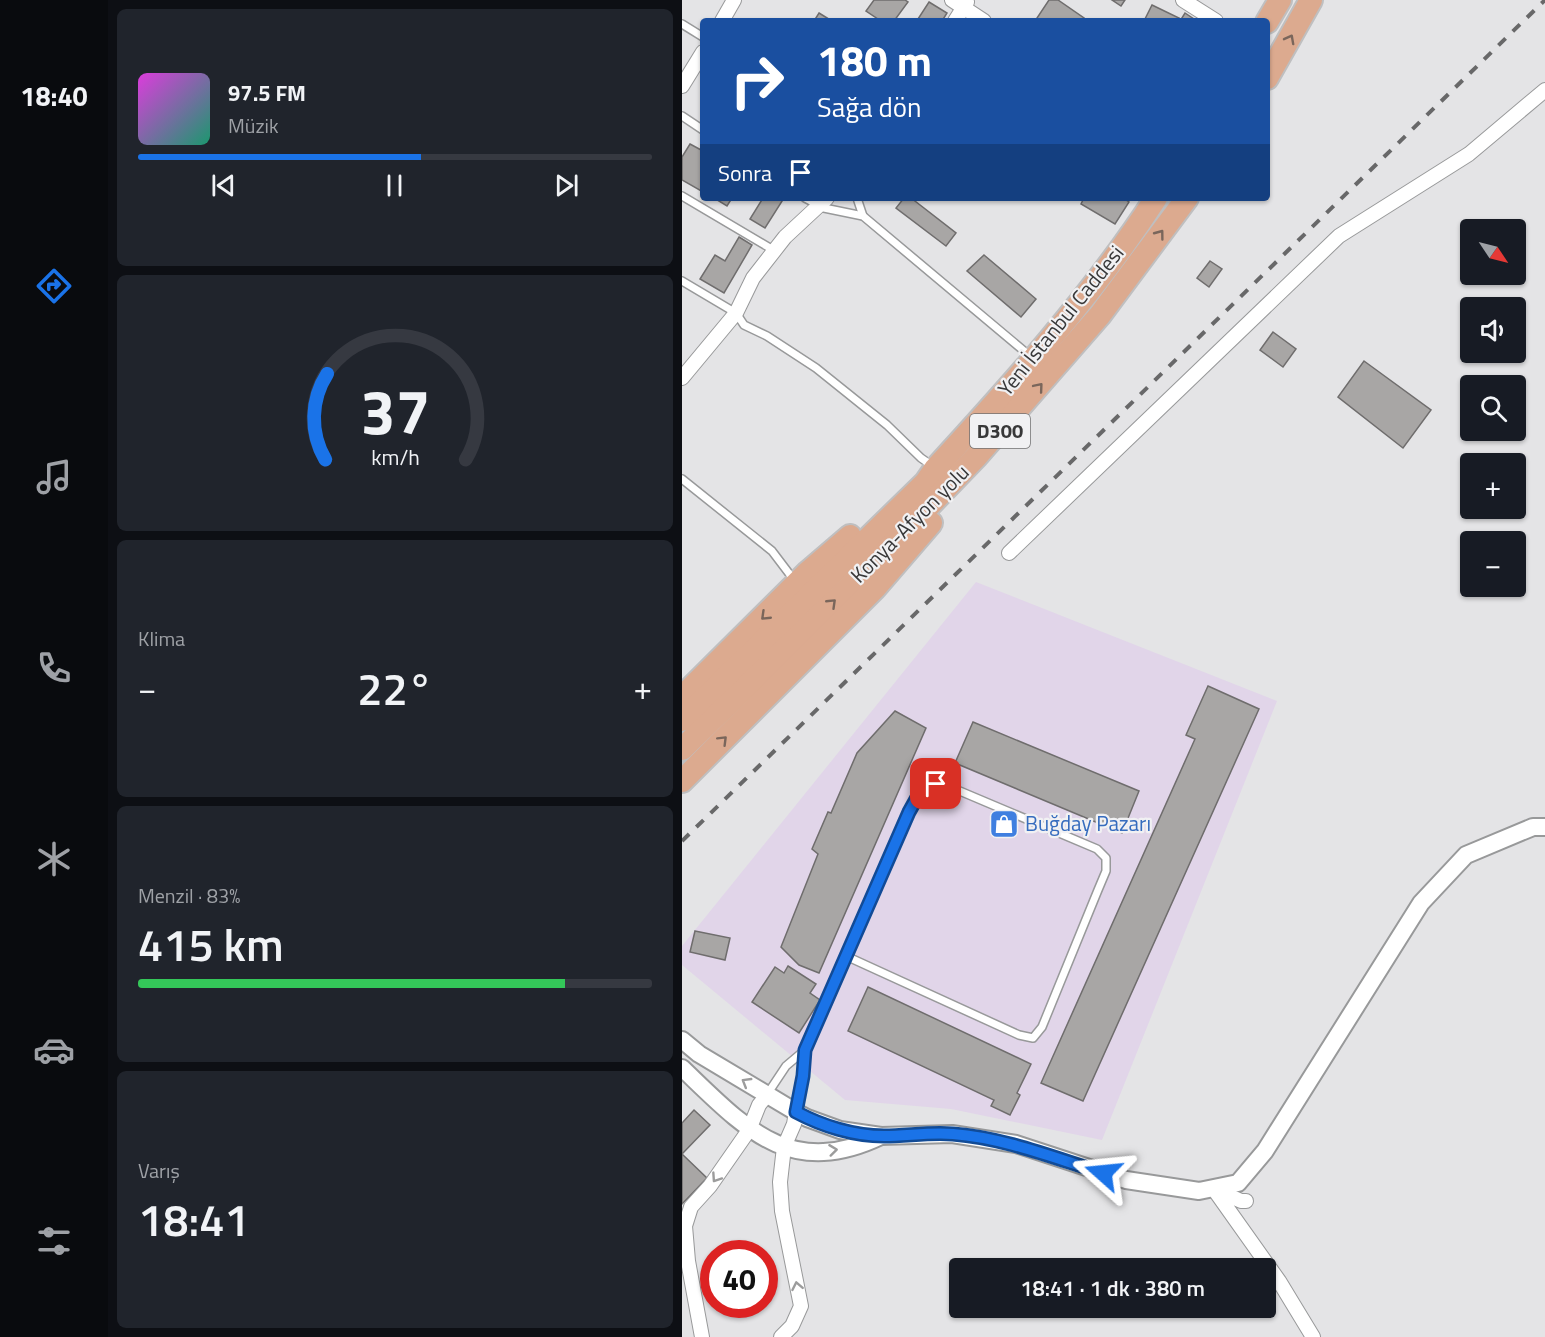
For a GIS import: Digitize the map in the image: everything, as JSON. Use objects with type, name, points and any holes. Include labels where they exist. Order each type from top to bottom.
[{"type":"highway","points":[[1269,18],[1280,0]]},
{"type":"highway","points":[[1270,73],[1311,0]]},
{"type":"highway","name":"Yeni İstanbul Caddesi","points":[[682,720],[783,635],[926,482],[935,469],[1034,359],[1095,283],[1154,201]]},
{"type":"highway","name":"Konya-Afyon yolu","points":[[682,749],[783,635],[875,562],[977,456],[1100,315],[1185,201]]},
{"type":"highway","points":[[682,781],[875,588],[949,501],[977,456]]},
{"type":"highway","points":[[682,697],[797,585],[921,474],[935,469]]},
{"type":"street","points":[[724,18],[734,0]]},
{"type":"street","points":[[1183,0],[1211,18]]},
{"type":"street","points":[[956,18],[961,2],[980,18]]},
{"type":"street","points":[[682,86],[700,57]]},
{"type":"street","points":[[1009,553],[1339,236],[1469,154],[1544,90]]},
{"type":"street","points":[[684,372],[736,313],[753,278],[785,237],[823,202]]},
{"type":"street","points":[[682,1040],[699,1054],[796,1112],[840,1130],[881,1136],[952,1134],[1016,1144],[1126,1180],[1199,1191],[1238,1183],[1265,1150],[1421,903],[1465,855],[1533,827],[1544,827]]},
{"type":"street","points":[[682,1068],[749,1130],[784,1147],[819,1152],[860,1146],[881,1136]]},
{"type":"street","points":[[702,1337],[688,1261],[685,1226],[691,1208],[710,1186],[749,1130],[753,1116],[767,1095]]},
{"type":"street","points":[[781,1337],[792,1326],[801,1306],[782,1211],[780,1182],[784,1147],[794,1124],[796,1112]]},
{"type":"street","points":[[1213,1188],[1241,1202],[1246,1201]]},
{"type":"street","points":[[1213,1188],[1279,1281],[1313,1337]]},
{"type":"lane","points":[[682,24],[700,35]]},
{"type":"lane","points":[[682,116],[700,128]]},
{"type":"lane","points":[[682,196],[775,251]]},
{"type":"lane","points":[[858,201],[863,216]]},
{"type":"lane","points":[[823,202],[863,216],[1034,359]]},
{"type":"lane","points":[[682,281],[736,313],[744,325],[767,336],[824,375],[935,469]]},
{"type":"lane","points":[[682,479],[772,551],[797,585]]},
{"type":"lane","points":[[796,1112],[802,1084],[805,1050],[846,956],[909,812],[919,794],[936,784],[955,789],[1097,849],[1106,858],[1106,871],[1094,901],[1042,1027],[1033,1038],[1019,1035],[846,956]]},
{"type":"lane","points":[[767,1095],[786,1066],[805,1050]]},
{"type":"shaded area","name":"Buğday Pazarı","points":[[976,582],[1277,701],[1102,1140],[951,1109],[845,1100],[682,965],[682,946]]},
{"type":"building","points":[[874,0],[905,0],[908,2],[896,18],[876,18],[866,11]]},
{"type":"building","points":[[1049,0],[1058,0],[1084,18],[1037,18]]},
{"type":"building","points":[[1112,0],[1125,0],[1121,6]]},
{"type":"building","points":[[929,2],[947,13],[944,18],[919,18]]},
{"type":"building","points":[[1152,5],[1179,18],[1146,18]]},
{"type":"building","points":[[819,13],[827,18],[816,18]]},
{"type":"building","points":[[1185,13],[1192,18],[1182,18]]},
{"type":"building","points":[[690,144],[700,149],[700,190],[682,180],[682,157]]},
{"type":"building","points":[[719,201],[730,201],[727,206]]},
{"type":"building","points":[[761,201],[782,201],[765,228],[750,219]]},
{"type":"building","points":[[902,201],[915,201],[956,233],[946,246],[896,208]]},
{"type":"building","points":[[1082,201],[1129,202],[1115,224],[1081,204]]},
{"type":"building","points":[[739,237],[752,245],[724,293],[700,279],[715,255],[725,261]]},
{"type":"building","points":[[984,255],[1036,299],[1021,317],[967,271]]},
{"type":"building","points":[[1210,261],[1222,269],[1209,287],[1197,278]]},
{"type":"building","points":[[1273,332],[1296,349],[1283,367],[1260,350]]},
{"type":"building","points":[[1364,361],[1431,410],[1403,448],[1338,397]]},
{"type":"building","points":[[1208,686],[1259,709],[1083,1101],[1041,1083],[1195,739],[1186,735]]},
{"type":"building","points":[[895,711],[926,728],[819,973],[799,965],[781,947],[818,854],[812,849],[828,812],[831,813],[857,753]]},
{"type":"building","points":[[973,722],[1139,791],[1122,833],[955,763]]},
{"type":"building","points":[[695,931],[730,938],[725,960],[690,952]]},
{"type":"building","points":[[788,966],[816,984],[810,993],[820,1000],[799,1033],[752,1002],[775,967],[784,973]]},
{"type":"building","points":[[868,987],[1031,1064],[1017,1093],[1020,1095],[1010,1115],[991,1106],[994,1100],[848,1031]]},
{"type":"building","points":[[694,1110],[710,1125],[682,1154],[682,1123]]},
{"type":"building","points":[[682,1154],[707,1178],[682,1204]]},
{"type":"railway","points":[[682,841],[1545,0]]},
{"type":"place","name":"Buğday Pazarı","points":[[1004,824]]},
{"type":"route","points":[[936,784],[919,794],[909,812],[805,1050],[801,1093],[796,1112],[840,1130],[881,1136],[952,1134],[1016,1144],[1103,1173]]}]
